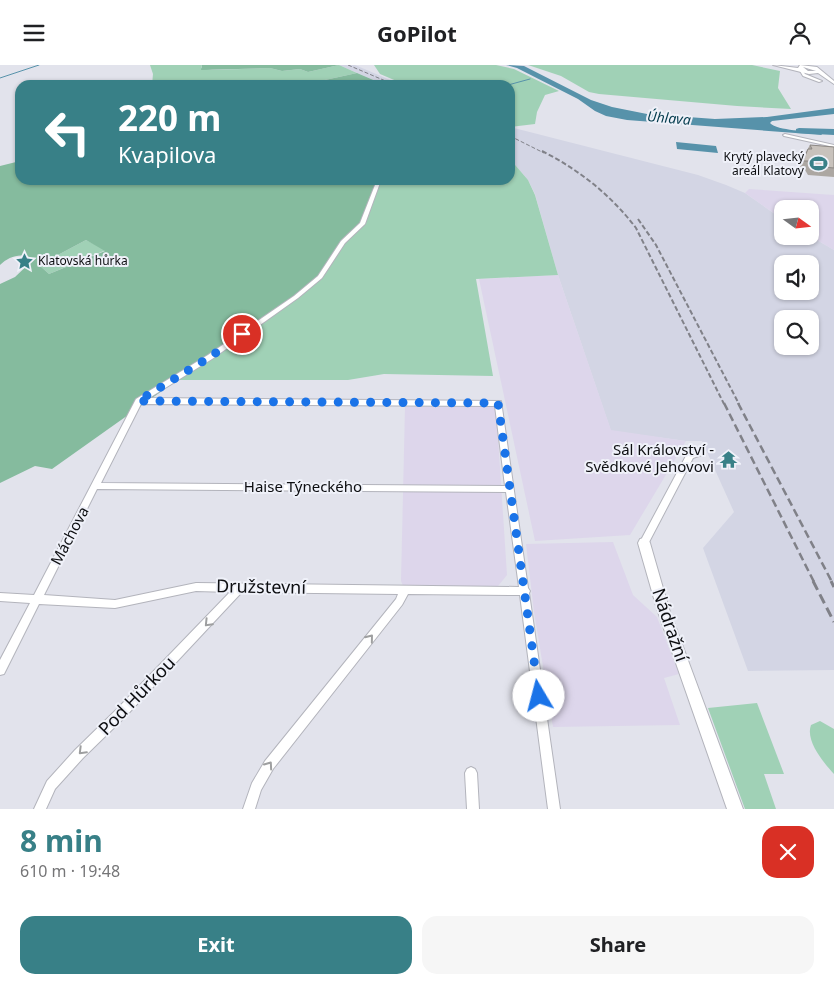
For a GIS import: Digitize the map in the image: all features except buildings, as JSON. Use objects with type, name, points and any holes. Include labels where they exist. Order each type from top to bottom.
[{"type":"street","points":[[775,65],[810,71],[834,83]]},
{"type":"street","points":[[785,135],[834,146]]},
{"type":"street","points":[[138,401],[210,357],[296,297],[320,277],[343,242],[362,224],[377,185]]},
{"type":"street","points":[[138,401],[498,403],[554,809]]},
{"type":"street","name":"Máchova","points":[[0,670],[138,401]]},
{"type":"street","name":"Nádražní","points":[[699,453],[690,456],[644,543],[663,609],[735,809]]},
{"type":"street","name":"Haise Týneckého","points":[[96,486],[510,489]]},
{"type":"street","name":"Pod Hůrkou","points":[[40,809],[51,785],[240,587]]},
{"type":"street","name":"Družstevní","points":[[0,597],[115,604],[189,588],[525,591]]},
{"type":"street","points":[[249,809],[256,787],[269,765],[399,602],[405,590]]},
{"type":"street","points":[[471,773],[473,809]]},
{"type":"shaded area","points":[[339,65],[355,65],[390,80],[374,80]]},
{"type":"shaded area","points":[[515,128],[698,175],[726,185],[745,193],[774,213],[774,245],[819,245],[819,241],[834,250],[834,670],[748,671],[703,548],[734,512],[702,441],[686,441],[611,431],[558,275],[535,194],[528,180],[515,165]]},
{"type":"shaded area","points":[[749,189],[834,195],[834,250],[819,241],[819,200],[774,200],[774,213],[745,193]]},
{"type":"shaded area","points":[[558,275],[611,430],[686,441],[630,535],[535,541],[479,279]]},
{"type":"shaded area","points":[[405,407],[496,407],[507,575],[494,591],[405,590],[401,581]]},
{"type":"shaded area","points":[[613,542],[633,595],[657,617],[679,674],[664,678],[680,725],[553,727],[534,612],[526,544]]},
{"type":"green space","points":[[150,65],[202,65],[201,68],[212,70],[270,68],[282,71],[300,69],[308,72],[339,65],[357,73],[325,80],[152,80],[153,74]]},
{"type":"green space","points":[[202,65],[339,65],[308,72],[300,69],[282,71],[270,68],[201,70]]},
{"type":"green space","points":[[374,65],[496,65],[514,69],[559,91],[545,95],[537,112],[535,124],[515,126],[515,80],[394,80],[380,74]]},
{"type":"green space","points":[[528,65],[752,65],[780,71],[778,88],[791,109],[599,94],[589,92],[561,76]]},
{"type":"green space","points":[[357,73],[373,80],[325,80]]},
{"type":"green space","points":[[15,162],[15,185],[378,185],[364,221],[344,242],[321,278],[52,469],[35,466],[0,483],[0,284],[15,277],[34,259],[20,255],[7,259],[0,265],[0,166]],"holes":[[[86,240],[105,251],[49,274],[39,265]]]},
{"type":"green space","points":[[515,165],[528,180],[535,195],[558,275],[476,279],[493,376],[384,374],[348,380],[177,380],[375,185],[515,185]]},
{"type":"green space","points":[[86,240],[106,250],[49,274],[39,265]]},
{"type":"green space","points":[[757,703],[784,774],[764,774],[776,809],[745,809],[708,708]]},
{"type":"green space","points":[[820,721],[834,729],[834,774],[816,751],[811,738],[811,725]]},
{"type":"water","name":"Úhlava","points":[[506,65],[524,66],[591,100],[612,107],[647,114],[715,119],[767,117],[834,108],[834,114],[772,121],[770,123],[780,128],[820,132],[822,135],[627,120],[606,116],[595,111],[578,99],[517,68]]},
{"type":"water","points":[[676,142],[716,146],[718,153],[677,149]]},
{"type":"waterway","points":[[0,78],[39,65]]},
{"type":"waterway","points":[[515,83],[530,79]]},
{"type":"waterway","points":[[799,131],[834,132]]},
{"type":"railway","points":[[348,65],[383,80]]},
{"type":"railway","points":[[515,138],[544,153]]},
{"type":"railway","points":[[542,151],[569,166],[593,184],[616,204],[636,228],[724,404]]},
{"type":"railway","points":[[638,219],[656,245],[739,404]]},
{"type":"railway","points":[[724,403],[814,582]]},
{"type":"railway","points":[[738,403],[832,582]]},
{"type":"railway","points":[[813,581],[834,622]]},
{"type":"railway","points":[[831,581],[834,587]]},
{"type":"place","name":"Krytý plavecký areál Klatovy","points":[[818,164]]},
{"type":"place","name":"Klatovská hůrka","points":[[24,261]]},
{"type":"place","name":"Sál Království - Svědkové Jehovovi","points":[[728,459]]},
{"type":"route","points":[[242,334],[210,357],[138,401],[498,403],[539,696]]}]
